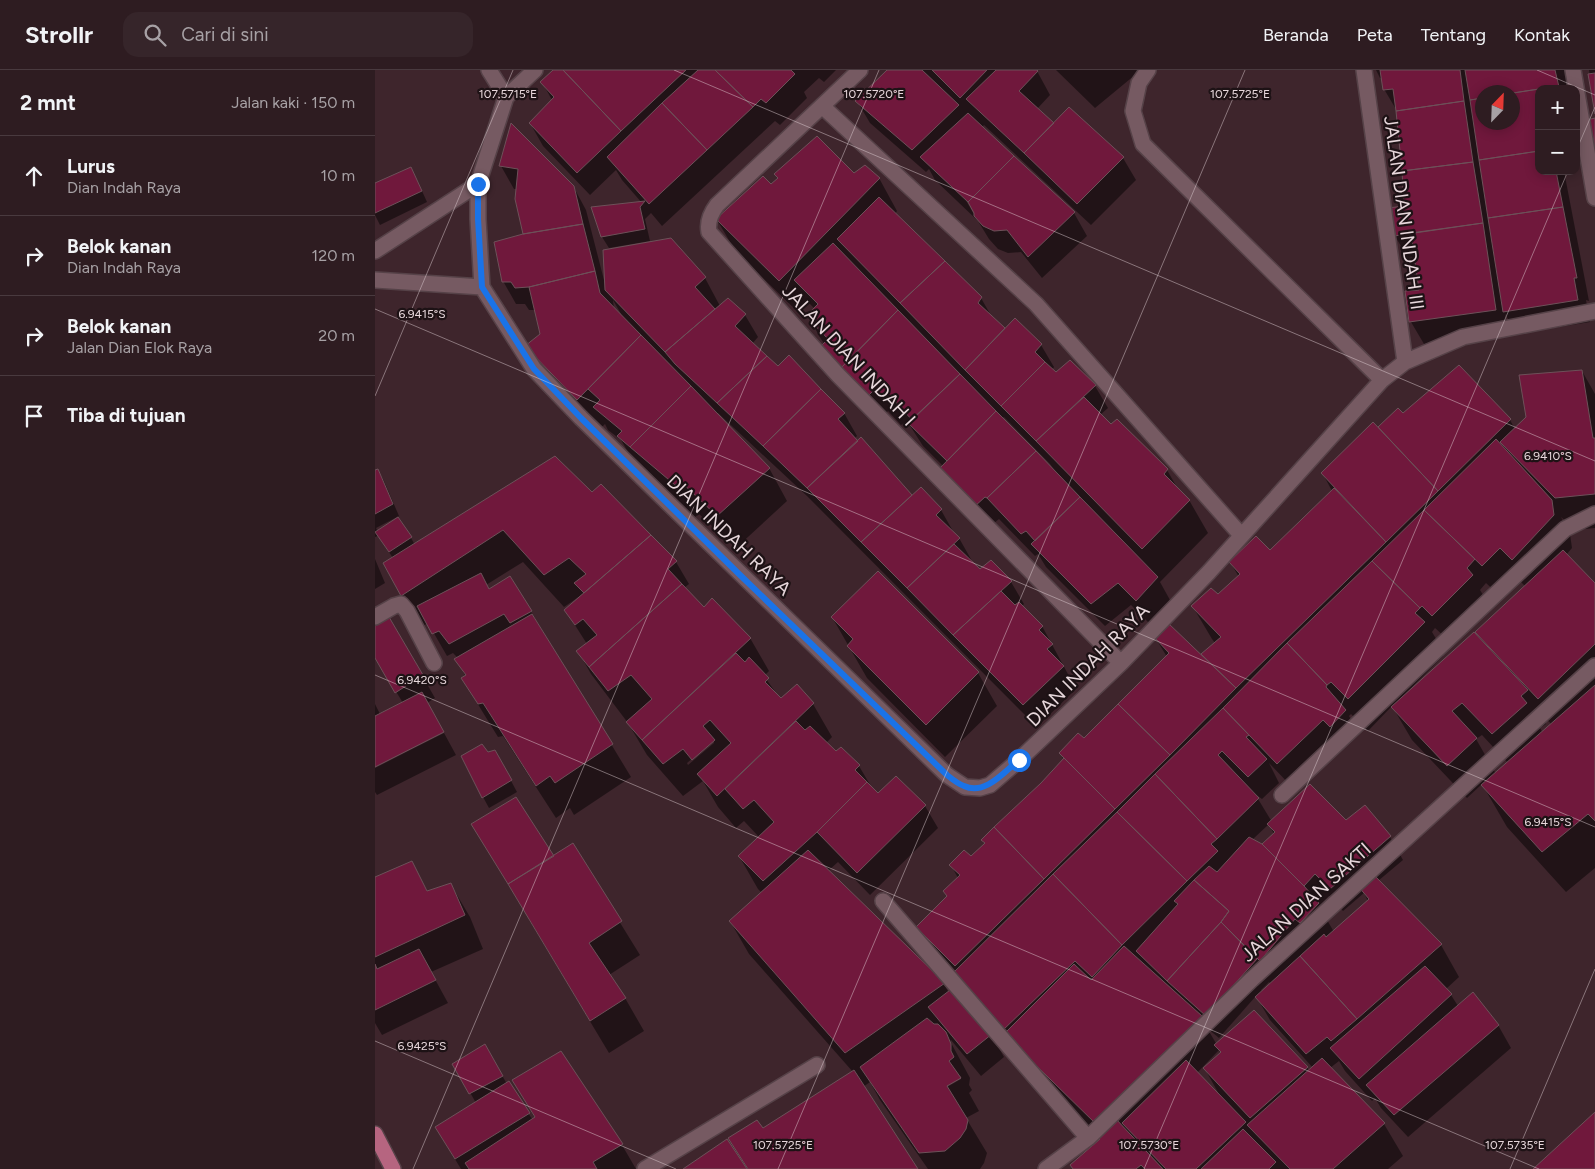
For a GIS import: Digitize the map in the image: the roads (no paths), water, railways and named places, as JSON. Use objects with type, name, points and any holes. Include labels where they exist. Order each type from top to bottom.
[{"type":"main road","points":[[375,1134],[393,1169]]},
{"type":"street","points":[[489,70],[506,97]]},
{"type":"street","points":[[375,280],[482,287],[478,184],[506,97],[535,70]]},
{"type":"street","name":"JALAN DIAN INDAH I","points":[[860,70],[717,205],[709,220],[709,232],[838,375],[1121,663]]},
{"type":"street","points":[[1148,70],[1139,82],[1133,111],[1143,144],[1382,380]]},
{"type":"street","name":"JALAN DIAN INDAH III","points":[[1364,70],[1405,362]]},
{"type":"street","points":[[1573,70],[1595,198]]},
{"type":"street","points":[[822,106],[1036,304],[1241,535]]},
{"type":"street","points":[[375,251],[478,184]]},
{"type":"street","name":"DIAN INDAH RAYA","points":[[482,287],[534,369],[581,418],[947,775],[965,787],[979,788],[990,784],[1019,760],[1121,663],[1209,572],[1382,380],[1405,362],[1463,337],[1595,311]]},
{"type":"street","points":[[1282,795],[1565,529],[1595,514]]},
{"type":"street","points":[[375,617],[401,604],[407,610],[434,663]]},
{"type":"street","name":"JALAN DIAN SAKTI","points":[[1046,1169],[1088,1138],[1259,972],[1595,666]]},
{"type":"street","points":[[883,901],[1088,1138]]},
{"type":"street","points":[[645,1169],[817,1065]]}]
